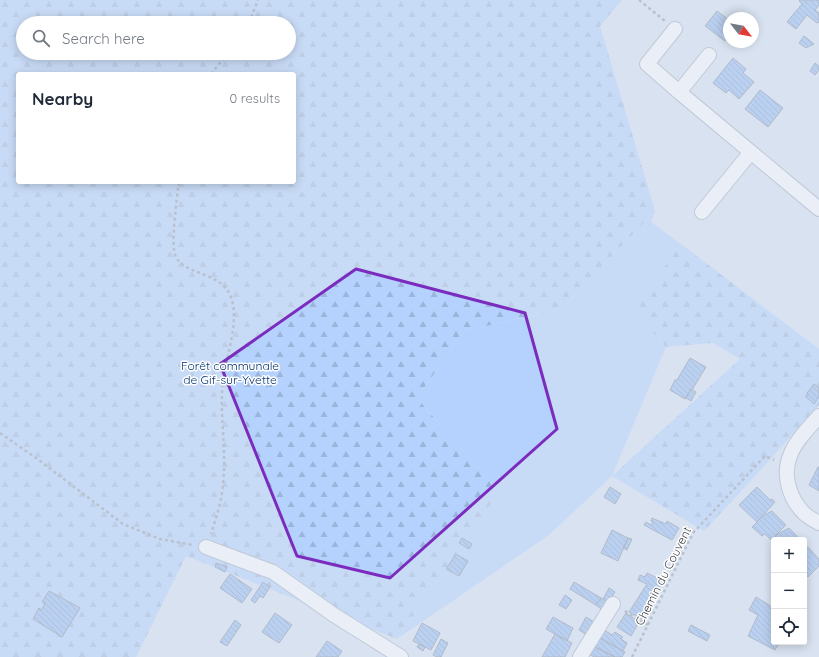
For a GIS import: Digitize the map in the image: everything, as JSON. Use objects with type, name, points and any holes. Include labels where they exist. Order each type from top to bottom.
[{"type":"street","points":[[675,29],[647,64],[819,209]]},
{"type":"street","points":[[679,92],[709,55]]},
{"type":"street","points":[[702,212],[751,152]]},
{"type":"street","points":[[819,416],[797,442],[790,456],[788,466],[788,486],[793,499],[806,515],[819,523]]},
{"type":"street","points":[[206,547],[272,572],[385,653],[401,657]]},
{"type":"street","points":[[580,657],[613,604]]},
{"type":"path","points":[[252,16],[258,0]]},
{"type":"path","points":[[639,0],[675,29]]},
{"type":"path","points":[[213,72],[222,60]]},
{"type":"path","points":[[0,433],[36,458],[123,524],[160,539],[206,547],[212,534],[223,485],[223,381],[232,340],[234,312],[231,296],[221,284],[208,275],[182,264],[175,256],[174,241],[179,184]]},
{"type":"path","name":"Chemin du Couvent","points":[[632,657],[692,533],[765,456],[788,466]]},
{"type":"path","points":[[613,604],[648,625]]},
{"type":"highlighted area","points":[[356,269],[525,313],[557,429],[390,578],[297,556],[220,364]]},
{"type":"green space","name":"Forêt communale de Gif-sur-Yvette","points":[[0,0],[622,0],[600,26],[655,211],[562,309],[464,331],[417,398],[499,492],[397,639],[186,556],[136,657],[0,657]]},
{"type":"green space","points":[[655,211],[651,222],[681,244],[632,310],[666,347],[612,476],[549,535],[397,639],[499,492],[417,398],[464,331],[562,309]]},
{"type":"green space","points":[[681,244],[819,349],[819,405],[704,531],[612,476],[740,359],[713,343],[666,347],[632,310]]},
{"type":"building","points":[[819,0],[819,5],[815,10],[819,13],[819,22],[817,23],[807,15],[796,29],[787,22],[802,4],[799,1]]},
{"type":"building","points":[[717,11],[723,16],[723,40],[705,26]]},
{"type":"building","points":[[804,36],[814,44],[806,48],[799,43]]},
{"type":"building","points":[[733,58],[746,69],[743,73],[754,82],[739,99],[729,90],[726,93],[713,83]]},
{"type":"building","points":[[815,63],[819,66],[819,70],[815,75],[810,71]]},
{"type":"building","points":[[760,90],[783,108],[768,127],[745,109]]},
{"type":"building","points":[[690,358],[706,367],[685,399],[670,390]]},
{"type":"building","points":[[814,384],[819,388],[819,397],[814,404],[806,397],[808,394],[807,393]]},
{"type":"building","points":[[691,389],[696,392],[691,401],[686,398]]},
{"type":"building","points":[[819,467],[819,491],[809,485]]},
{"type":"building","points":[[610,487],[621,494],[615,504],[604,497]]},
{"type":"building","points":[[757,487],[770,500],[772,499],[775,502],[757,522],[739,505]]},
{"type":"building","points":[[772,511],[786,525],[774,537],[771,537],[771,540],[765,534],[762,536],[752,527],[764,515]]},
{"type":"building","points":[[652,518],[666,524],[667,521],[679,528],[672,540],[644,525],[646,522],[651,525],[653,522],[651,521]]},
{"type":"building","points":[[789,528],[798,537],[775,537]]},
{"type":"building","points":[[612,530],[628,538],[618,561],[601,553]]},
{"type":"building","points":[[462,538],[472,544],[469,549],[459,543]]},
{"type":"building","points":[[628,538],[632,539],[627,550],[623,548]]},
{"type":"building","points":[[807,548],[819,559],[819,566],[808,577],[807,576]]},
{"type":"building","points":[[456,554],[468,561],[459,576],[446,569]]},
{"type":"building","points":[[216,563],[227,567],[225,572],[215,567]]},
{"type":"building","points":[[647,573],[663,581],[641,619],[629,612],[647,584],[638,580],[640,575],[645,577]]},
{"type":"building","points":[[230,574],[252,589],[242,603],[220,588]]},
{"type":"building","points":[[263,582],[270,587],[263,598],[260,596],[255,603],[251,600]]},
{"type":"building","points":[[574,582],[601,598],[596,605],[570,589]]},
{"type":"building","points":[[609,588],[615,592],[608,603],[603,599]]},
{"type":"building","points":[[49,591],[80,608],[62,637],[33,619],[39,608],[41,610],[45,604],[42,602]]},
{"type":"building","points":[[565,595],[572,600],[566,609],[559,605]]},
{"type":"building","points":[[756,597],[771,606],[771,645],[778,645],[775,650],[748,636],[758,615],[749,610]]},
{"type":"building","points":[[601,598],[610,604],[605,612],[596,605]]},
{"type":"building","points":[[275,613],[292,625],[279,643],[262,632]]},
{"type":"building","points":[[626,613],[639,622],[631,636],[617,627]]},
{"type":"building","points":[[553,617],[573,628],[567,641],[546,629]]},
{"type":"building","points":[[586,617],[594,622],[587,635],[579,630]]},
{"type":"building","points":[[235,620],[241,625],[227,646],[220,642]]},
{"type":"building","points":[[422,623],[440,633],[431,650],[413,641]]},
{"type":"building","points":[[691,625],[710,635],[707,641],[688,631]]},
{"type":"building","points":[[601,628],[612,635],[615,632],[623,637],[621,639],[627,643],[623,651],[598,637]]},
{"type":"building","points":[[555,634],[572,643],[565,657],[542,657]]},
{"type":"building","points":[[598,637],[625,652],[622,657],[615,657],[593,646]]},
{"type":"building","points":[[441,639],[448,643],[441,657],[437,657],[433,655]]},
{"type":"building","points":[[327,641],[342,651],[338,657],[316,657]]},
{"type":"building","points":[[419,644],[425,647],[423,651],[417,647]]},
{"type":"building","points":[[593,646],[615,657],[594,657],[589,654]]}]
